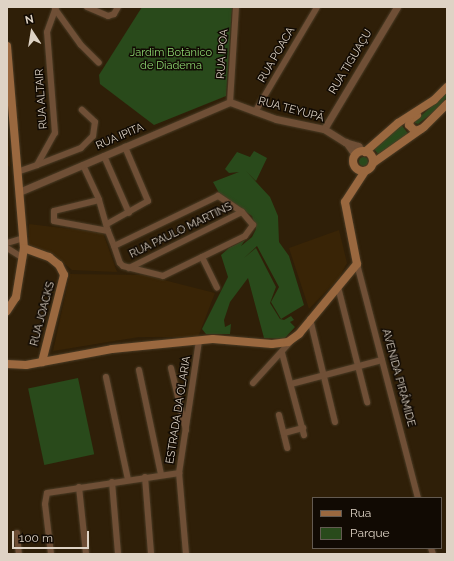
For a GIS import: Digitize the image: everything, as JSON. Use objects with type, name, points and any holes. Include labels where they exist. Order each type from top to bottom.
[{"type":"main road","points":[[7,46],[24,248],[16,297],[7,311]]},
{"type":"main road","points":[[424,127],[412,130],[409,122],[447,87]]},
{"type":"main road","points":[[361,170],[353,164],[361,152],[398,122],[434,100]]},
{"type":"main road","points":[[7,364],[26,365],[112,349],[199,341],[235,340],[272,344],[285,343],[295,337],[357,264],[345,202],[361,170],[424,127],[447,104]]},
{"type":"main road","points":[[361,152],[371,155],[373,163]]},
{"type":"main road","name":"RUA JOACKS","points":[[24,248],[49,257],[59,265],[64,275],[42,362]]},
{"type":"street","points":[[87,7],[108,16],[114,14],[118,7]]},
{"type":"street","name":"RUA IPOA","points":[[230,102],[236,7]]},
{"type":"street","name":"RUA POACA","points":[[255,112],[316,7]]},
{"type":"street","name":"RUA TIGUAÇU","points":[[324,129],[397,7]]},
{"type":"street","points":[[56,8],[81,44],[99,63]]},
{"type":"street","name":"RUA ALTAIR","points":[[37,165],[55,133],[47,32],[56,8]]},
{"type":"street","name":"RUA TEYUPÃ","points":[[230,102],[255,112],[324,129],[361,152]]},
{"type":"street","name":"RUA IPITA","points":[[19,192],[230,102]]},
{"type":"street","points":[[17,172],[81,148],[96,131],[95,122],[82,110]]},
{"type":"street","points":[[99,200],[54,211],[54,221],[108,227],[146,204],[148,199],[125,147]]},
{"type":"street","points":[[104,156],[130,213]]},
{"type":"street","points":[[83,165],[99,200],[108,227],[114,246],[120,264],[129,268],[163,276],[250,233],[252,222],[242,212],[218,196],[114,246]]},
{"type":"street","name":"RUA PAULO MARTINS","points":[[129,268],[242,212]]},
{"type":"street","points":[[7,243],[23,238]]},
{"type":"street","points":[[7,248],[23,258]]},
{"type":"street","points":[[202,257],[217,288]]},
{"type":"street","name":"AVENIDA PIRÂMIDE","points":[[357,264],[418,497]]},
{"type":"street","points":[[338,287],[367,402]]},
{"type":"street","points":[[310,319],[335,422]]},
{"type":"street","points":[[253,383],[295,337]]},
{"type":"street","name":"ESTRADA DA OLARIA","points":[[186,554],[179,473],[199,341]]},
{"type":"street","points":[[272,344],[277,350],[274,360]]},
{"type":"street","points":[[282,352],[304,435]]},
{"type":"street","points":[[291,384],[382,360]]},
{"type":"street","points":[[171,368],[186,432]]},
{"type":"street","points":[[139,370],[161,474]]},
{"type":"street","points":[[106,377],[128,480]]},
{"type":"street","points":[[279,415],[287,448]]},
{"type":"street","points":[[284,434],[303,428]]},
{"type":"street","points":[[51,554],[45,504],[47,493],[161,474],[179,473]]},
{"type":"street","points":[[145,477],[151,554]]},
{"type":"street","points":[[112,482],[118,554]]},
{"type":"street","points":[[79,487],[86,554]]},
{"type":"street","points":[[17,534],[19,554]]},
{"type":"shaded area","points":[[7,114],[10,167],[7,165]]},
{"type":"shaded area","points":[[29,224],[103,233],[117,272],[72,270],[53,254],[29,245]]},
{"type":"shaded area","points":[[339,230],[347,263],[339,278],[309,309],[289,248]]},
{"type":"shaded area","points":[[70,274],[144,275],[215,293],[198,337],[139,337],[53,351]]},
{"type":"green space","name":"Jardim Botânico de Diadema","points":[[142,7],[232,7],[226,96],[154,125],[100,84],[99,75]]},
{"type":"green space","points":[[447,93],[447,97],[436,110],[418,124],[415,123],[415,121]]},
{"type":"green space","points":[[401,124],[409,135],[378,154],[374,149]]},
{"type":"green space","points":[[254,151],[267,158],[256,181],[246,171],[270,197],[278,216],[279,242],[289,256],[304,305],[281,319],[271,302],[279,287],[257,246],[244,258],[256,248],[276,287],[270,303],[280,319],[284,320],[291,316],[294,320],[290,322],[295,327],[284,339],[264,338],[248,278],[230,302],[224,320],[225,327],[231,324],[230,334],[206,334],[202,329],[228,277],[221,255],[229,248],[245,240],[241,246],[252,237],[256,229],[252,216],[219,193],[213,182],[239,172],[229,173],[225,169],[237,152],[250,157]]},
{"type":"green space","points":[[361,157],[365,157],[367,161],[365,165],[361,165],[359,163],[359,159]]},
{"type":"green space","points":[[78,378],[94,454],[44,465],[28,389]]}]
